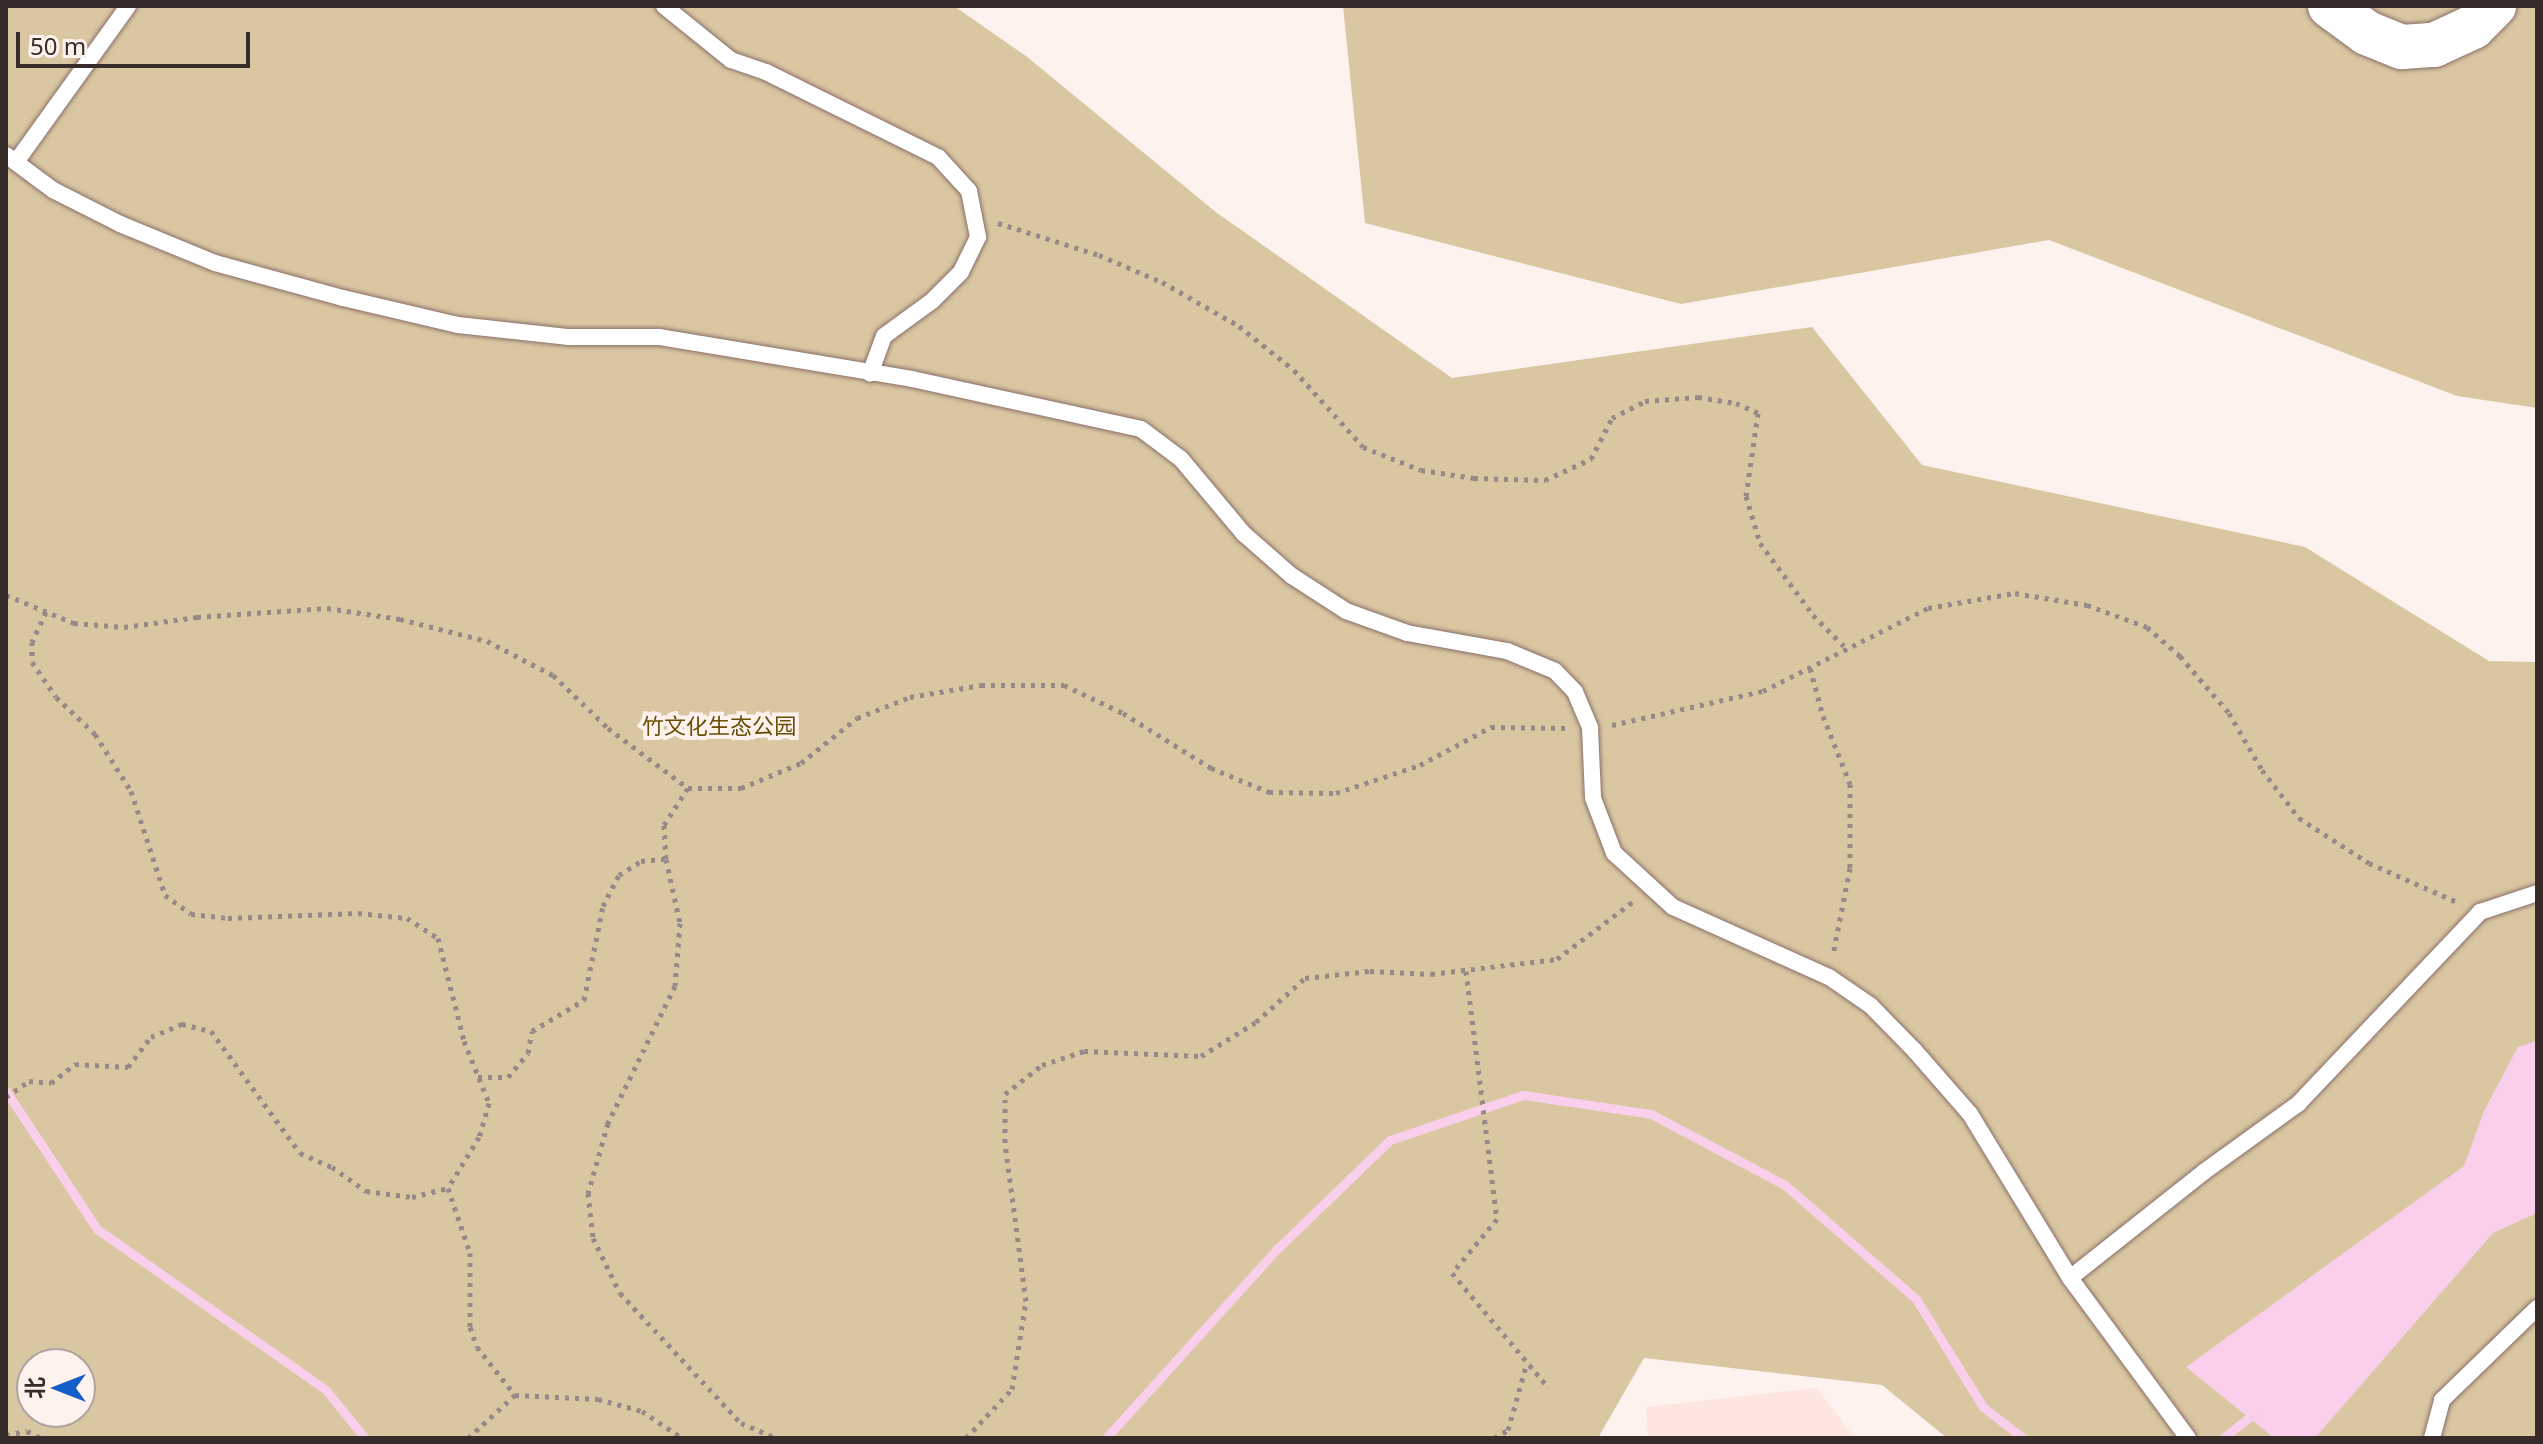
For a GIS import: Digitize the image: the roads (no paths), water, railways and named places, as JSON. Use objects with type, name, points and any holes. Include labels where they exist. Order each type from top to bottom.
[{"type":"street","points":[[2330,6],[2367,33],[2402,47],[2434,45],[2473,27],[2494,6]]},
{"type":"lane","points":[[128,6],[11,158],[53,190],[120,224],[215,263],[458,325],[569,337],[659,337],[912,379],[1141,429],[1181,459],[1244,534],[1292,576],[1346,611],[1407,633],[1507,651],[1555,671],[1575,692],[1590,728],[1593,798],[1614,853],[1673,907],[1829,977],[1871,1006],[1970,1114],[2070,1278],[2188,1438]]},
{"type":"lane","points":[[664,6],[731,60],[766,72],[938,157],[969,191],[978,237],[961,272],[932,301],[904,318],[884,336],[870,374]]},
{"type":"lane","points":[[2070,1278],[2205,1171],[2298,1104],[2480,912],[2537,893]]},
{"type":"lane","points":[[2432,1438],[2442,1400],[2537,1308]]},
{"type":"waterway","points":[[6,1091],[97,1229],[325,1389],[365,1438]]},
{"type":"waterway","points":[[1106,1438],[1277,1249],[1390,1140],[1523,1095],[1651,1114],[1785,1185],[1916,1299],[1983,1407],[2023,1438]]},
{"type":"waterway","points":[[2223,1438],[2256,1412]]},
{"type":"park label","name":"竹文化生态公园","points":[[719,726]]}]
